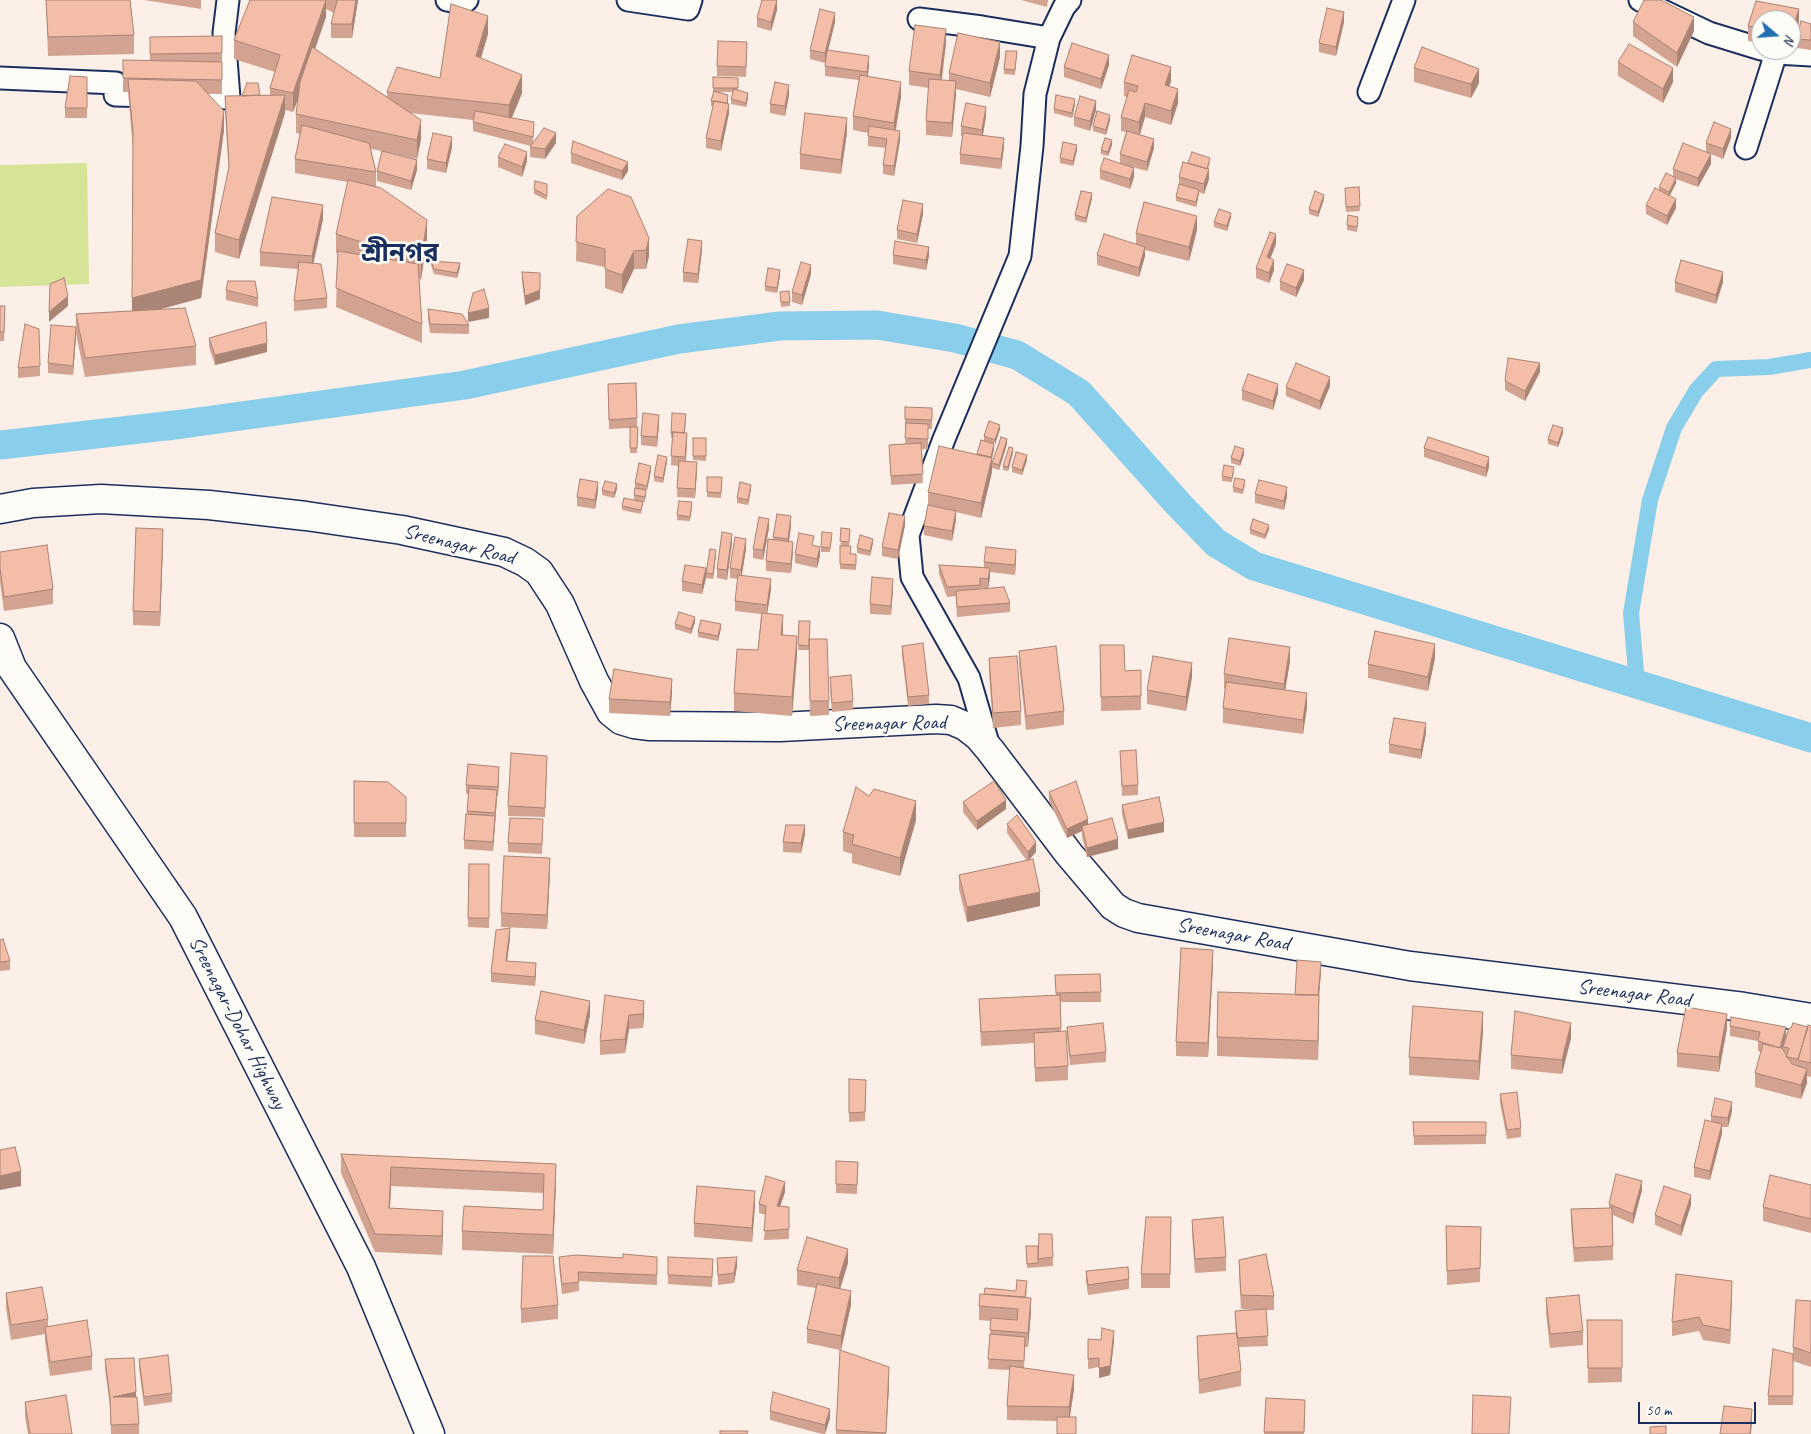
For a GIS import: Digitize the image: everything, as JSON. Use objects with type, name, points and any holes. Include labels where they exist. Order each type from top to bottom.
[{"type":"main road","name":"Sreenagar Road","points":[[0,509],[33,503],[102,499],[210,505],[402,530],[504,552],[525,562],[539,572],[560,604],[606,704],[611,712],[621,720],[650,726],[780,727],[936,719],[951,720],[965,726],[978,736],[1069,854],[1113,906],[1138,918],[1410,966],[1744,1007],[1811,1018]]},
{"type":"main road","name":"Sreenagar-Dohar Highway","points":[[0,638],[12,668],[183,916],[361,1267],[430,1434]]},
{"type":"street","points":[[0,78],[116,83],[115,95],[229,98],[224,33],[228,0]]},
{"type":"street","points":[[447,0],[462,3],[466,0]]},
{"type":"street","points":[[628,0],[688,10],[691,0]]},
{"type":"street","points":[[990,750],[970,678],[912,577],[908,535],[944,440],[1020,256],[1032,146],[1035,94],[1049,38],[1064,7],[1070,0]]},
{"type":"street","points":[[1369,92],[1404,0]]},
{"type":"street","points":[[1640,0],[1709,33],[1751,46]]},
{"type":"street","points":[[918,19],[1049,38]]},
{"type":"street","points":[[1746,148],[1766,60]]},
{"type":"green space","points":[[87,163],[89,284],[0,287],[0,165]]},
{"type":"building","points":[[46,0],[130,0],[134,35],[48,37]]},
{"type":"building","points":[[250,0],[326,0],[293,93],[270,88],[280,55],[234,40]]},
{"type":"building","points":[[336,0],[356,0],[352,24],[331,24]]},
{"type":"building","points":[[762,0],[777,0],[771,22],[757,18]]},
{"type":"building","points":[[1644,0],[1661,0],[1694,17],[1677,53],[1633,22]]},
{"type":"building","points":[[1756,1],[1799,9],[1799,10],[1753,10]]},
{"type":"building","points":[[451,4],[488,16],[476,56],[522,75],[509,105],[387,92],[397,67],[440,78]]},
{"type":"building","points":[[1327,8],[1344,12],[1336,47],[1319,43]]},
{"type":"building","points":[[820,9],[835,13],[825,53],[810,50]]},
{"type":"building","points":[[1801,21],[1811,24],[1811,40],[1801,39]]},
{"type":"building","points":[[915,25],[946,29],[940,75],[909,71]]},
{"type":"building","points":[[958,33],[1000,42],[990,83],[949,73]]},
{"type":"building","points":[[222,36],[222,53],[150,54],[150,37]]},
{"type":"building","points":[[718,41],[747,42],[746,67],[717,66]]},
{"type":"building","points":[[1072,43],[1109,55],[1101,79],[1064,67]]},
{"type":"building","points":[[1629,44],[1673,68],[1663,89],[1618,62]]},
{"type":"building","points":[[312,47],[421,120],[417,140],[296,114],[300,82]]},
{"type":"building","points":[[1422,47],[1479,69],[1471,84],[1414,68]]},
{"type":"building","points":[[827,50],[869,56],[867,72],[825,66]]},
{"type":"building","points":[[1006,51],[1017,51],[1015,70],[1004,69]]},
{"type":"building","points":[[1132,55],[1171,67],[1165,85],[1178,89],[1171,111],[1145,103],[1139,122],[1121,117],[1129,90],[1136,92],[1138,86],[1124,82]]},
{"type":"building","points":[[123,60],[222,62],[222,80],[123,78]]},
{"type":"building","points":[[860,75],[901,82],[894,123],[853,116]]},
{"type":"building","points":[[70,76],[87,77],[87,108],[65,108]]},
{"type":"building","points":[[713,77],[738,78],[738,88],[713,88]]},
{"type":"building","points":[[128,79],[196,81],[224,111],[201,280],[132,298],[133,132]]},
{"type":"building","points":[[929,79],[956,81],[952,123],[926,121]]},
{"type":"building","points":[[775,82],[789,85],[785,106],[770,104]]},
{"type":"building","points":[[247,83],[258,83],[260,95],[242,96]]},
{"type":"building","points":[[734,89],[748,93],[746,103],[731,99]]},
{"type":"building","points":[[714,91],[728,95],[727,103],[711,101]]},
{"type":"building","points":[[285,95],[239,240],[215,233],[229,167],[225,96]]},
{"type":"building","points":[[1056,95],[1075,99],[1072,113],[1054,109]]},
{"type":"building","points":[[1080,96],[1096,101],[1090,121],[1074,117]]},
{"type":"building","points":[[714,101],[729,104],[721,141],[706,138]]},
{"type":"building","points":[[966,103],[986,107],[982,130],[961,126]]},
{"type":"building","points":[[475,111],[534,122],[533,137],[473,122]]},
{"type":"building","points":[[1097,111],[1110,115],[1106,130],[1093,126]]},
{"type":"building","points":[[805,113],[847,118],[841,160],[800,154]]},
{"type":"building","points":[[1714,122],[1731,129],[1723,149],[1706,143]]},
{"type":"building","points":[[302,125],[369,143],[376,172],[295,159]]},
{"type":"building","points":[[869,126],[900,131],[894,166],[883,165],[887,139],[868,136]]},
{"type":"building","points":[[544,128],[556,133],[545,149],[530,147]]},
{"type":"building","points":[[1127,131],[1154,139],[1147,162],[1120,154]]},
{"type":"building","points":[[433,133],[452,137],[446,163],[427,159]]},
{"type":"building","points":[[963,133],[1004,138],[1001,159],[960,154]]},
{"type":"building","points":[[1105,138],[1112,140],[1108,152],[1101,150]]},
{"type":"building","points":[[573,141],[628,162],[622,171],[571,153]]},
{"type":"building","points":[[1063,142],[1077,145],[1073,161],[1060,158]]},
{"type":"building","points":[[1683,143],[1711,154],[1698,178],[1673,169]]},
{"type":"building","points":[[505,144],[527,152],[522,167],[498,157]]},
{"type":"building","points":[[382,151],[417,160],[411,181],[377,171]]},
{"type":"building","points":[[1192,152],[1210,158],[1207,169],[1188,163]]},
{"type":"building","points":[[1104,158],[1134,168],[1130,179],[1100,170]]},
{"type":"building","points":[[1183,162],[1209,169],[1204,184],[1179,177]]},
{"type":"building","points":[[1666,173],[1676,178],[1669,192],[1659,187]]},
{"type":"building","points":[[348,180],[381,188],[427,220],[421,261],[336,234]]},
{"type":"building","points":[[535,181],[547,184],[547,196],[534,189]]},
{"type":"building","points":[[1179,184],[1199,190],[1196,202],[1176,197]]},
{"type":"building","points":[[1359,187],[1360,206],[1346,207],[1345,188]]},
{"type":"building","points":[[1655,188],[1676,199],[1667,216],[1646,205]]},
{"type":"building","points":[[608,189],[631,197],[649,238],[646,250],[634,251],[622,275],[605,269],[605,249],[576,242],[577,216]]},
{"type":"building","points":[[1081,191],[1092,193],[1086,218],[1075,215]]},
{"type":"building","points":[[1315,191],[1324,195],[1318,212],[1309,209]]},
{"type":"building","points":[[272,197],[323,205],[312,256],[260,252]]},
{"type":"building","points":[[903,200],[923,204],[917,234],[897,230]]},
{"type":"building","points":[[1144,202],[1197,216],[1189,247],[1136,233]]},
{"type":"building","points":[[1219,209],[1231,213],[1227,226],[1214,222]]},
{"type":"building","points":[[1348,215],[1358,217],[1357,227],[1347,225]]},
{"type":"building","points":[[1270,232],[1276,234],[1267,257],[1274,260],[1269,273],[1256,268]]},
{"type":"building","points":[[1104,234],[1145,247],[1139,268],[1097,255]]},
{"type":"building","points":[[688,239],[702,241],[698,274],[683,272]]},
{"type":"building","points":[[895,241],[929,247],[926,260],[893,255]]},
{"type":"building","points":[[338,251],[418,264],[422,324],[336,288]]},
{"type":"building","points":[[1681,260],[1723,272],[1716,295],[1675,282]]},
{"type":"building","points":[[431,261],[460,263],[457,273],[434,269]]},
{"type":"building","points":[[299,262],[321,264],[327,298],[294,301]]},
{"type":"building","points":[[801,262],[811,265],[802,295],[792,292]]},
{"type":"building","points":[[1287,264],[1304,270],[1296,288],[1280,281]]},
{"type":"building","points":[[768,268],[780,270],[777,288],[765,286]]},
{"type":"building","points":[[522,272],[540,273],[540,290],[525,296]]},
{"type":"building","points":[[64,278],[68,296],[49,312],[50,284]]},
{"type":"building","points":[[228,281],[255,281],[258,298],[226,290]]},
{"type":"building","points":[[484,289],[489,308],[468,313],[473,293]]},
{"type":"building","points":[[789,291],[790,302],[781,302],[780,292]]},
{"type":"building","points":[[0,306],[5,306],[4,332],[0,332]]},
{"type":"building","points":[[185,308],[196,346],[85,358],[76,314]]},
{"type":"building","points":[[428,309],[462,314],[469,325],[430,324]]},
{"type":"building","points":[[266,322],[267,343],[215,355],[209,338]]},
{"type":"building","points":[[25,324],[39,329],[40,366],[18,368]]},
{"type":"building","points":[[51,325],[76,327],[73,366],[48,363]]},
{"type":"building","points":[[1508,358],[1540,363],[1525,391],[1505,381]]},
{"type":"building","points":[[1296,363],[1330,377],[1320,401],[1286,387]]},
{"type":"building","points":[[1248,374],[1278,384],[1273,401],[1242,390]]},
{"type":"building","points":[[636,383],[637,418],[609,420],[608,384]]},
{"type":"building","points":[[905,407],[932,408],[932,420],[905,419]]},
{"type":"building","points":[[643,413],[659,415],[657,437],[641,436]]},
{"type":"building","points":[[672,413],[686,414],[684,433],[671,433]]},
{"type":"building","points":[[989,421],[1000,425],[995,440],[984,436]]},
{"type":"building","points":[[906,423],[928,424],[928,439],[905,438]]},
{"type":"building","points":[[1553,425],[1563,428],[1558,443],[1548,439]]},
{"type":"building","points":[[630,427],[638,427],[637,448],[630,448]]},
{"type":"building","points":[[673,432],[687,433],[685,457],[671,456]]},
{"type":"building","points":[[1001,437],[1007,439],[999,465],[992,463]]},
{"type":"building","points":[[1428,437],[1489,457],[1486,468],[1424,448]]},
{"type":"building","points":[[693,438],[706,438],[706,456],[693,456]]},
{"type":"building","points":[[981,440],[994,444],[991,457],[977,454]]},
{"type":"building","points":[[921,443],[923,474],[891,476],[889,445]]},
{"type":"building","points":[[939,446],[992,458],[981,503],[928,492]]},
{"type":"building","points":[[1235,446],[1244,449],[1240,461],[1231,458]]},
{"type":"building","points":[[1009,447],[1013,448],[1008,467],[1003,466]]},
{"type":"building","points":[[1016,452],[1027,455],[1022,470],[1012,467]]},
{"type":"building","points":[[658,455],[667,457],[663,478],[654,476]]},
{"type":"building","points":[[679,461],[697,462],[695,489],[677,488]]},
{"type":"building","points":[[639,463],[651,466],[647,486],[635,483]]},
{"type":"building","points":[[1224,465],[1234,467],[1232,478],[1222,476]]},
{"type":"building","points":[[707,477],[722,477],[721,493],[707,492]]},
{"type":"building","points":[[1235,478],[1245,480],[1243,490],[1233,487]]},
{"type":"building","points":[[580,479],[598,482],[595,500],[577,497]]},
{"type":"building","points":[[1259,480],[1287,487],[1284,501],[1255,494]]},
{"type":"building","points":[[605,481],[617,484],[614,493],[602,490]]},
{"type":"building","points":[[740,482],[751,485],[748,500],[737,498]]},
{"type":"building","points":[[635,488],[646,490],[645,497],[634,495]]},
{"type":"building","points":[[624,498],[643,502],[641,510],[622,506]]},
{"type":"building","points":[[679,501],[692,502],[690,517],[677,515]]},
{"type":"building","points":[[928,505],[956,511],[952,531],[924,526]]},
{"type":"building","points":[[889,513],[905,516],[898,550],[882,547]]},
{"type":"building","points":[[777,514],[791,516],[788,539],[773,537]]},
{"type":"building","points":[[759,517],[769,519],[763,550],[753,549]]},
{"type":"building","points":[[1253,519],[1269,525],[1265,535],[1250,529]]},
{"type":"building","points":[[136,528],[163,529],[160,612],[133,611]]},
{"type":"building","points":[[841,528],[850,529],[849,542],[840,541]]},
{"type":"building","points":[[722,532],[732,534],[727,570],[717,569]]},
{"type":"building","points":[[822,532],[832,533],[830,548],[821,547]]},
{"type":"building","points":[[799,533],[814,536],[812,545],[820,547],[817,559],[795,554]]},
{"type":"building","points":[[860,535],[873,539],[870,551],[857,548]]},
{"type":"building","points":[[735,537],[746,539],[741,570],[730,568]]},
{"type":"building","points":[[768,539],[793,542],[791,564],[766,561]]},
{"type":"building","points":[[47,545],[53,589],[4,597],[0,552]]},
{"type":"building","points":[[840,546],[851,546],[850,554],[856,554],[856,565],[840,564]]},
{"type":"building","points":[[986,547],[1016,550],[1015,565],[984,562]]},
{"type":"building","points":[[710,549],[716,550],[713,574],[706,573]]},
{"type":"building","points":[[685,565],[706,568],[702,585],[682,581]]},
{"type":"building","points":[[939,565],[990,568],[988,579],[980,578],[980,585],[947,587]]},
{"type":"building","points":[[738,575],[771,579],[767,605],[735,601]]},
{"type":"building","points":[[872,577],[893,579],[891,606],[870,604]]},
{"type":"building","points":[[1004,587],[1010,603],[957,607],[956,591]]},
{"type":"building","points":[[679,612],[695,617],[691,629],[675,624]]},
{"type":"building","points":[[762,613],[783,615],[781,635],[797,636],[792,697],[734,693],[737,649],[758,650]]},
{"type":"building","points":[[701,620],[721,624],[718,636],[698,632]]},
{"type":"building","points":[[799,621],[810,621],[809,646],[798,645]]},
{"type":"building","points":[[1375,631],[1435,644],[1428,677],[1368,664]]},
{"type":"building","points":[[1229,638],[1290,647],[1284,684],[1224,674]]},
{"type":"building","points":[[809,639],[827,639],[829,701],[810,701]]},
{"type":"building","points":[[923,643],[929,695],[908,697],[902,646]]},
{"type":"building","points":[[1100,645],[1124,645],[1125,671],[1141,670],[1141,696],[1101,697]]},
{"type":"building","points":[[1056,646],[1064,711],[1026,716],[1019,651]]},
{"type":"building","points":[[1017,656],[1021,711],[993,713],[989,658]]},
{"type":"building","points":[[1153,656],[1192,663],[1186,697],[1147,690]]},
{"type":"building","points":[[614,669],[672,679],[670,702],[609,699]]},
{"type":"building","points":[[851,675],[853,701],[832,703],[830,677]]},
{"type":"building","points":[[1226,682],[1307,693],[1303,720],[1223,708]]},
{"type":"building","points":[[1394,718],[1426,723],[1421,750],[1389,744]]},
{"type":"building","points":[[1136,750],[1138,785],[1122,786],[1120,751]]},
{"type":"building","points":[[511,753],[547,756],[545,808],[508,806]]},
{"type":"building","points":[[468,764],[499,767],[498,787],[466,785]]},
{"type":"building","points":[[354,781],[388,782],[406,797],[406,823],[354,823]]},
{"type":"building","points":[[994,781],[1006,800],[977,821],[963,802]]},
{"type":"building","points":[[1076,781],[1088,819],[1067,829],[1049,792]]},
{"type":"building","points":[[856,787],[869,796],[874,789],[916,801],[900,858],[852,844],[854,835],[843,832]]},
{"type":"building","points":[[469,788],[497,790],[495,813],[467,811]]},
{"type":"building","points":[[1159,797],[1164,822],[1128,830],[1122,805]]},
{"type":"building","points":[[466,814],[495,816],[493,842],[464,840]]},
{"type":"building","points":[[1017,815],[1036,842],[1028,852],[1007,824]]},
{"type":"building","points":[[510,818],[543,819],[542,844],[508,843]]},
{"type":"building","points":[[1112,818],[1118,839],[1087,848],[1082,826]]},
{"type":"building","points":[[786,825],[805,825],[801,843],[783,842]]},
{"type":"building","points":[[504,856],[550,858],[547,915],[501,913]]},
{"type":"building","points":[[1033,859],[1040,892],[967,907],[959,875]]},
{"type":"building","points":[[469,864],[489,864],[489,918],[468,918]]},
{"type":"building","points":[[510,928],[506,961],[536,963],[535,977],[491,973],[496,930]]},
{"type":"building","points":[[3,939],[10,961],[0,962],[0,940]]},
{"type":"building","points":[[1181,948],[1213,950],[1208,1043],[1176,1042]]},
{"type":"building","points":[[1297,960],[1321,962],[1318,995],[1295,995]]},
{"type":"building","points":[[1100,974],[1101,992],[1056,993],[1055,975]]},
{"type":"building","points":[[541,991],[590,1001],[584,1030],[535,1020]]},
{"type":"building","points":[[1218,992],[1319,995],[1318,1041],[1217,1037]]},
{"type":"building","points":[[605,995],[644,1001],[643,1014],[629,1015],[625,1039],[600,1041]]},
{"type":"building","points":[[1060,995],[1061,1028],[981,1032],[979,999]]},
{"type":"building","points":[[1413,1006],[1483,1012],[1479,1061],[1409,1057]]},
{"type":"building","points":[[1686,1007],[1727,1014],[1719,1057],[1677,1053]]},
{"type":"building","points":[[1515,1011],[1571,1023],[1562,1060],[1511,1055]]},
{"type":"building","points":[[1731,1017],[1786,1027],[1780,1048],[1758,1041],[1760,1032],[1730,1026]]},
{"type":"building","points":[[1103,1023],[1106,1052],[1070,1056],[1067,1027]]},
{"type":"building","points":[[1793,1023],[1808,1027],[1798,1059],[1786,1057],[1789,1048],[1783,1047],[1789,1028],[1791,1028]]},
{"type":"building","points":[[1808,1025],[1811,1026],[1811,1063],[1798,1060]]},
{"type":"building","points":[[1066,1031],[1068,1066],[1035,1068],[1034,1033]]},
{"type":"building","points":[[1763,1044],[1782,1048],[1792,1064],[1807,1069],[1801,1085],[1755,1073]]},
{"type":"building","points":[[849,1079],[866,1080],[865,1112],[849,1113]]},
{"type":"building","points":[[1517,1092],[1521,1128],[1507,1130],[1500,1094]]},
{"type":"building","points":[[1715,1098],[1732,1102],[1728,1118],[1711,1116]]},
{"type":"building","points":[[1705,1120],[1722,1124],[1710,1171],[1694,1167]]},
{"type":"building","points":[[1413,1122],[1486,1122],[1486,1135],[1414,1136]]},
{"type":"building","points":[[15,1147],[21,1171],[0,1176],[0,1150]]},
{"type":"building","points":[[341,1154],[556,1164],[553,1235],[462,1231],[464,1206],[543,1210],[544,1174],[391,1167],[389,1208],[443,1211],[442,1236],[375,1234]]},
{"type":"building","points":[[836,1161],[858,1162],[857,1185],[836,1184]]},
{"type":"building","points":[[1616,1174],[1642,1181],[1633,1214],[1609,1204]]},
{"type":"building","points":[[1770,1175],[1811,1185],[1811,1219],[1763,1207]]},
{"type":"building","points":[[766,1176],[785,1182],[777,1206],[789,1207],[789,1229],[764,1231],[766,1206],[759,1204]]},
{"type":"building","points":[[697,1186],[755,1191],[752,1228],[694,1223]]},
{"type":"building","points":[[1664,1186],[1691,1195],[1681,1226],[1655,1215]]},
{"type":"building","points":[[1612,1208],[1613,1246],[1574,1248],[1571,1209]]},
{"type":"building","points":[[1146,1217],[1171,1217],[1170,1274],[1141,1274]]},
{"type":"building","points":[[1223,1217],[1226,1257],[1195,1259],[1192,1220]]},
{"type":"building","points":[[1446,1226],[1481,1227],[1480,1268],[1447,1271]]},
{"type":"building","points":[[1039,1234],[1052,1234],[1053,1257],[1038,1259]]},
{"type":"building","points":[[807,1237],[848,1249],[839,1278],[797,1270]]},
{"type":"building","points":[[1026,1246],[1038,1246],[1038,1263],[1027,1264]]},
{"type":"building","points":[[623,1254],[657,1257],[657,1275],[578,1272],[579,1282],[562,1284],[559,1257],[576,1255],[623,1258]]},
{"type":"building","points":[[1266,1254],[1274,1296],[1241,1295],[1239,1260]]},
{"type":"building","points":[[523,1256],[553,1256],[558,1305],[521,1309]]},
{"type":"building","points":[[668,1257],[713,1259],[712,1277],[668,1275]]},
{"type":"building","points":[[737,1257],[734,1273],[718,1275],[717,1258]]},
{"type":"building","points":[[1128,1267],[1129,1279],[1088,1285],[1086,1271]]},
{"type":"building","points":[[1676,1274],[1732,1281],[1730,1330],[1703,1325],[1699,1317],[1672,1322]]},
{"type":"building","points":[[1017,1280],[1027,1281],[1025,1297],[984,1294],[985,1288],[1016,1291]]},
{"type":"building","points":[[817,1284],[851,1291],[841,1336],[807,1329]]},
{"type":"building","points":[[42,1287],[48,1319],[11,1325],[6,1293]]},
{"type":"building","points":[[980,1294],[1031,1298],[1028,1333],[990,1330],[991,1318],[1017,1320],[1018,1309],[979,1306]]},
{"type":"building","points":[[1579,1295],[1583,1331],[1550,1334],[1546,1298]]},
{"type":"building","points":[[1796,1300],[1811,1301],[1811,1353],[1793,1347]]},
{"type":"building","points":[[1266,1309],[1268,1336],[1237,1338],[1235,1311]]},
{"type":"building","points":[[87,1320],[92,1356],[50,1362],[45,1327]]},
{"type":"building","points":[[1587,1320],[1622,1320],[1622,1368],[1588,1368]]},
{"type":"building","points":[[1102,1328],[1114,1331],[1110,1366],[1099,1368],[1099,1358],[1088,1359],[1088,1339],[1101,1340]]},
{"type":"building","points":[[1237,1333],[1241,1371],[1199,1380],[1197,1336]]},
{"type":"building","points":[[990,1334],[1025,1337],[1024,1361],[988,1359]]},
{"type":"building","points":[[1773,1349],[1793,1354],[1793,1396],[1768,1396]]},
{"type":"building","points":[[840,1350],[889,1367],[886,1433],[836,1430]]},
{"type":"building","points":[[168,1355],[172,1393],[144,1397],[139,1359]]},
{"type":"building","points":[[134,1358],[136,1392],[113,1397],[137,1397],[139,1424],[111,1425],[105,1359]]},
{"type":"building","points":[[1010,1366],[1074,1375],[1069,1407],[1007,1406]]},
{"type":"building","points":[[773,1392],[830,1409],[825,1425],[770,1411]]},
{"type":"building","points":[[66,1395],[72,1434],[30,1434],[25,1402]]},
{"type":"building","points":[[1473,1395],[1511,1397],[1509,1434],[1472,1434]]},
{"type":"building","points":[[1266,1398],[1305,1400],[1304,1432],[1264,1432]]},
{"type":"building","points":[[1724,1406],[1752,1409],[1750,1434],[1720,1434]]},
{"type":"building","points":[[1057,1417],[1076,1417],[1076,1434],[1057,1434]]},
{"type":"building","points":[[1666,1426],[1666,1434],[1650,1434],[1650,1427]]},
{"type":"building","points":[[720,1431],[748,1431],[747,1434],[720,1434]]},
{"type":"waterway","points":[[0,445],[183,424],[465,385],[679,339],[780,326],[877,325],[955,338],[1017,355],[1079,393],[1179,505],[1216,543],[1254,566],[1811,738]]},
{"type":"waterway","points":[[1637,684],[1631,613],[1650,500],[1674,428],[1696,391],[1716,369],[1769,367],[1811,360]]},
{"type":"district","name":"শ্রীনগর","points":[[400,254]]}]
